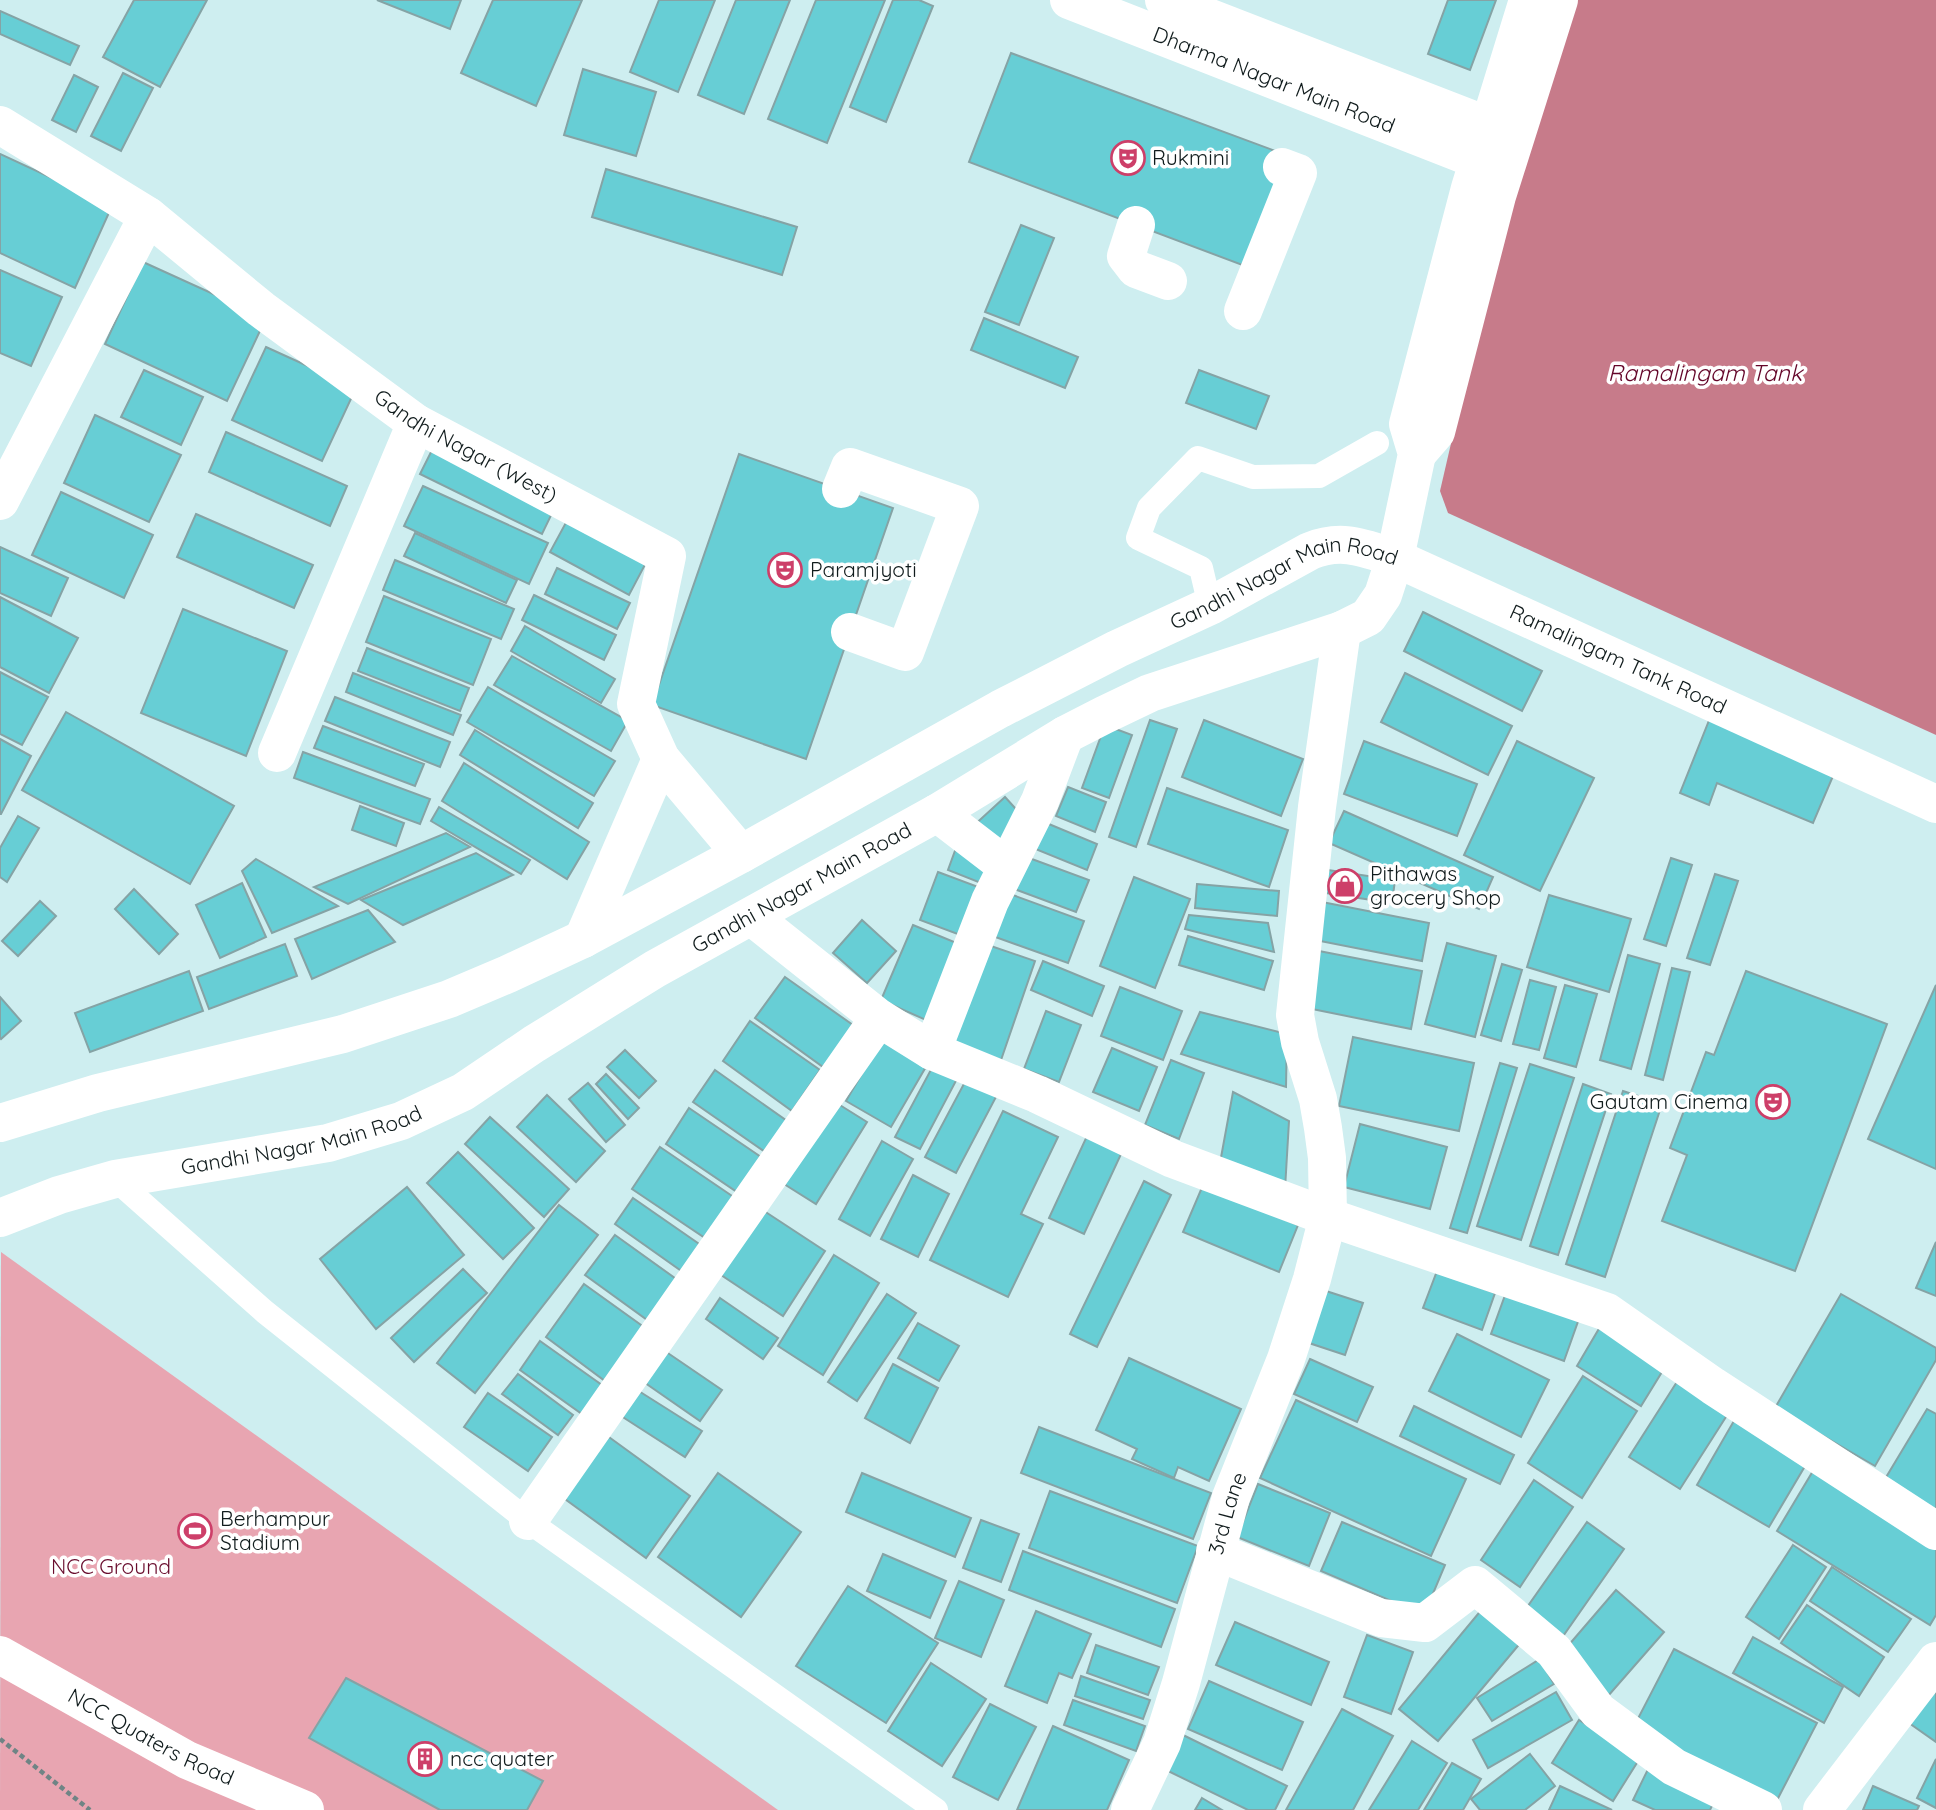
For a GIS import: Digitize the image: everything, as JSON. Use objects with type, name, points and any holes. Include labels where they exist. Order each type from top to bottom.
[{"type":"street","name":"Dharma Nagar Main Road","points":[[1069,0],[1497,148]]},
{"type":"street","name":"Dharma Nagar Main Road","points":[[1164,0],[1497,148]]},
{"type":"street","points":[[1395,558],[1417,454],[1436,432],[1528,0]]},
{"type":"street","points":[[1497,148],[1559,0]]},
{"type":"street","name":"Gandhi Nagar (West)","points":[[0,125],[148,216],[261,309],[416,423],[667,556],[636,704],[661,759],[741,854]]},
{"type":"street","points":[[1243,311],[1298,173],[1282,167]]},
{"type":"street","points":[[0,501],[148,216]]},
{"type":"street","points":[[1136,225],[1126,256],[1136,269],[1168,281]]},
{"type":"street","points":[[277,753],[416,423]]},
{"type":"street","points":[[841,489],[850,467],[960,506],[905,652],[850,632]]},
{"type":"street","name":"Gandhi Nagar Main Road","points":[[0,1123],[98,1093],[342,1034],[449,999],[583,939],[1000,709],[1117,649],[1210,606],[1325,545],[1348,544],[1395,558],[1383,596],[1368,617],[1342,630],[1150,693],[1065,735],[937,813],[655,969],[534,1044],[463,1092],[401,1121],[328,1143],[115,1179],[58,1195],[0,1217]]},
{"type":"street","name":"Ramalingam Tank Road","points":[[1395,558],[1936,804]]},
{"type":"street","name":"3rd Lane","points":[[1130,1810],[1162,1742],[1181,1683],[1231,1497],[1286,1359],[1312,1279],[1328,1217],[1324,1128],[1295,1015],[1317,807],[1342,630]]},
{"type":"street","points":[[932,1051],[1006,866],[1040,801],[1065,735]]},
{"type":"street","points":[[583,939],[661,759]]},
{"type":"street","points":[[937,813],[1006,866]]},
{"type":"street","points":[[752,917],[879,1018],[932,1051],[1037,1094],[1173,1158],[1328,1217],[1607,1312],[1713,1386],[1936,1531]]},
{"type":"street","points":[[528,1521],[879,1018]]},
{"type":"street","points":[[1215,1551],[1381,1618],[1425,1623],[1475,1585],[1554,1651],[1598,1711],[1674,1767],[1763,1810]]},
{"type":"street","name":"NCC Quaters Road","points":[[0,1656],[187,1760],[305,1810]]},
{"type":"street","points":[[1822,1810],[1936,1661]]},
{"type":"lane","points":[[1210,606],[1201,568],[1138,538],[1149,508],[1198,458],[1254,477],[1319,476],[1377,443]]},
{"type":"lane","points":[[115,1179],[265,1312],[528,1521],[936,1810]]},
{"type":"path","points":[[0,1739],[90,1810]]},
{"type":"green space","name":"Berhampur Stadium","points":[[1,1252],[778,1810],[0,1810]]},
{"type":"water","name":"Ramalingam Tank","points":[[1573,0],[1936,0],[1936,735],[1448,513],[1440,491],[1468,370],[1510,201]]},
{"type":"building","points":[[134,0],[207,0],[160,87],[103,57]]},
{"type":"building","points":[[377,0],[461,0],[450,29]]},
{"type":"building","points":[[493,0],[582,0],[536,106],[461,73]]},
{"type":"building","points":[[659,0],[715,0],[678,92],[630,72]]},
{"type":"building","points":[[736,0],[790,0],[744,114],[698,95]]},
{"type":"building","points":[[816,0],[885,0],[827,143],[768,119]]},
{"type":"building","points":[[893,0],[919,0],[933,6],[886,122],[850,107]]},
{"type":"building","points":[[1448,0],[1496,0],[1470,70],[1428,54]]},
{"type":"building","points":[[0,11],[79,46],[70,65],[0,34]]},
{"type":"building","name":"Rukmini","points":[[1011,53],[1286,155],[1245,266],[969,162]]},
{"type":"building","points":[[583,69],[656,92],[636,156],[564,135]]},
{"type":"building","points":[[123,73],[153,88],[121,151],[91,136]]},
{"type":"building","points":[[74,75],[98,87],[76,132],[52,120]]},
{"type":"building","points":[[0,154],[112,206],[75,288],[0,253]]},
{"type":"building","points":[[606,169],[797,227],[782,275],[592,217]]},
{"type":"building","points":[[1021,225],[1054,238],[1019,325],[985,312]]},
{"type":"building","points":[[143,262],[266,318],[227,401],[105,344]]},
{"type":"building","points":[[0,270],[62,297],[31,366],[0,353]]},
{"type":"building","points":[[984,318],[1078,357],[1065,388],[971,350]]},
{"type":"building","points":[[266,347],[356,388],[322,461],[232,420]]},
{"type":"building","points":[[144,370],[203,397],[181,445],[121,417]]},
{"type":"building","points":[[1199,370],[1269,396],[1256,429],[1186,403]]},
{"type":"building","points":[[95,415],[181,455],[149,522],[64,483]]},
{"type":"building","points":[[226,432],[347,486],[330,526],[209,472]]},
{"type":"building","points":[[434,446],[556,505],[542,534],[420,474]]},
{"type":"building","name":"Paramjyoti","points":[[739,454],[893,508],[806,759],[652,705]]},
{"type":"building","points":[[423,486],[548,543],[529,584],[404,526]]},
{"type":"building","points":[[61,492],[153,535],[124,598],[32,555]]},
{"type":"building","points":[[196,514],[313,565],[294,608],[177,557]]},
{"type":"building","points":[[569,517],[648,559],[629,595],[550,552]]},
{"type":"building","points":[[415,533],[517,580],[506,603],[404,556]]},
{"type":"building","points":[[0,547],[68,578],[51,616],[0,593]]},
{"type":"building","points":[[395,560],[514,609],[501,639],[383,590]]},
{"type":"building","points":[[557,568],[630,603],[617,629],[545,594]]},
{"type":"building","points":[[534,595],[616,635],[604,660],[522,620]]},
{"type":"building","points":[[384,596],[491,639],[473,685],[366,642]]},
{"type":"building","points":[[0,597],[78,638],[49,693],[0,667]]},
{"type":"building","points":[[183,609],[287,651],[246,756],[141,713]]},
{"type":"building","points":[[1423,612],[1542,671],[1522,711],[1404,651]]},
{"type":"building","points":[[525,626],[615,679],[601,703],[511,651]]},
{"type":"building","points":[[367,648],[469,688],[460,711],[358,671]]},
{"type":"building","points":[[512,656],[628,721],[611,751],[494,685]]},
{"type":"building","points":[[0,672],[48,697],[22,745],[0,734]]},
{"type":"building","points":[[353,673],[461,715],[453,735],[346,692]]},
{"type":"building","points":[[1405,673],[1512,726],[1488,775],[1381,722]]},
{"type":"building","points":[[488,687],[615,761],[594,796],[467,722]]},
{"type":"building","points":[[335,697],[450,742],[440,767],[325,721]]},
{"type":"building","points":[[66,712],[234,806],[190,884],[22,790]]},
{"type":"building","points":[[1710,718],[1836,769],[1813,823],[1717,783],[1709,805],[1680,793]]},
{"type":"building","points":[[1150,720],[1177,729],[1136,847],[1109,837]]},
{"type":"building","points":[[1204,720],[1303,759],[1281,816],[1182,777]]},
{"type":"building","points":[[1105,725],[1132,735],[1109,798],[1082,788]]},
{"type":"building","points":[[323,726],[424,764],[415,786],[314,748]]},
{"type":"building","points":[[475,730],[593,803],[578,828],[460,755]]},
{"type":"building","points":[[0,739],[31,756],[1,814],[0,814]]},
{"type":"building","points":[[1364,741],[1477,784],[1457,836],[1344,794]]},
{"type":"building","points":[[1517,741],[1594,778],[1540,891],[1464,855]]},
{"type":"building","points":[[303,752],[430,799],[420,824],[294,778]]},
{"type":"building","points":[[464,763],[589,842],[567,879],[442,801]]},
{"type":"building","points":[[1068,787],[1106,802],[1095,832],[1056,816]]},
{"type":"building","points":[[1167,788],[1288,830],[1269,887],[1148,844]]},
{"type":"building","points":[[1005,797],[1026,820],[992,851],[971,828]]},
{"type":"building","points":[[360,806],[404,823],[396,846],[352,830]]},
{"type":"building","points":[[439,807],[530,860],[521,874],[431,821]]},
{"type":"building","points":[[1344,811],[1493,877],[1479,909],[1329,843]]},
{"type":"building","points":[[18,816],[39,828],[7,882],[0,877],[0,848]]},
{"type":"building","points":[[1044,822],[1097,844],[1087,870],[1033,848]]},
{"type":"building","points":[[446,833],[470,847],[348,904],[314,887]]},
{"type":"building","points":[[956,848],[995,862],[986,885],[948,870]]},
{"type":"building","points":[[476,853],[513,875],[403,925],[361,900]]},
{"type":"building","points":[[1021,855],[1089,880],[1076,912],[1009,887]]},
{"type":"building","points":[[1671,858],[1692,865],[1666,946],[1644,939]]},
{"type":"building","points":[[256,859],[338,906],[272,933],[242,871]]},
{"type":"building","points":[[1328,870],[1395,880],[1392,903],[1325,893]]},
{"type":"building","points":[[938,872],[981,888],[963,936],[920,920]]},
{"type":"building","points":[[1715,874],[1738,881],[1710,965],[1687,958]]},
{"type":"building","points":[[1134,877],[1190,899],[1155,988],[1100,966]]},
{"type":"building","points":[[242,883],[266,937],[220,958],[196,905]]},
{"type":"building","points":[[1197,884],[1279,891],[1277,916],[1195,908]]},
{"type":"building","points":[[134,889],[178,934],[159,954],[115,909]]},
{"type":"building","points":[[999,890],[1084,921],[1068,963],[984,933]]},
{"type":"building","points":[[1549,895],[1631,919],[1609,992],[1527,967]]},
{"type":"building","points":[[40,901],[56,916],[18,956],[2,941]]},
{"type":"building","points":[[1322,902],[1429,923],[1422,961],[1315,940]]},
{"type":"building","points":[[368,910],[395,942],[312,979],[295,939]]},
{"type":"building","points":[[1189,915],[1268,923],[1274,952],[1185,929]]},
{"type":"building","points":[[862,920],[896,951],[867,983],[833,953]]},
{"type":"building","points":[[913,925],[959,944],[926,1020],[881,1000]]},
{"type":"building","points":[[1188,936],[1273,961],[1264,990],[1179,965]]},
{"type":"building","points":[[1447,943],[1496,956],[1475,1037],[1425,1024]]},
{"type":"building","points":[[285,944],[297,976],[209,1009],[197,977]]},
{"type":"building","points":[[985,944],[1035,961],[1001,1060],[951,1043]]},
{"type":"building","points":[[1319,951],[1422,971],[1411,1029],[1307,1008]]},
{"type":"building","points":[[1628,955],[1660,964],[1631,1069],[1600,1060]]},
{"type":"building","points":[[1043,961],[1104,986],[1092,1016],[1031,990]]},
{"type":"building","points":[[1502,964],[1522,970],[1501,1041],[1481,1035]]},
{"type":"building","points":[[1672,968],[1690,972],[1663,1080],[1645,1075]]},
{"type":"building","points":[[189,971],[203,1011],[90,1052],[75,1013]]},
{"type":"building","name":"Gautam Cinema","points":[[1746,971],[1887,1024],[1795,1271],[1662,1221],[1687,1155],[1670,1148],[1706,1052],[1714,1055]]},
{"type":"building","points":[[785,977],[860,1030],[830,1072],[755,1018]]},
{"type":"building","points":[[1530,980],[1556,987],[1539,1050],[1513,1044]]},
{"type":"building","points":[[1565,985],[1597,994],[1576,1067],[1544,1058]]},
{"type":"building","points":[[1936,985],[1936,1169],[1868,1139]]},
{"type":"building","points":[[1120,987],[1182,1011],[1163,1060],[1101,1036]]},
{"type":"building","points":[[0,997],[21,1021],[1,1039],[0,1038]]},
{"type":"building","points":[[1046,1011],[1081,1025],[1059,1082],[1024,1069]]},
{"type":"building","points":[[1200,1012],[1287,1034],[1286,1087],[1181,1054]]},
{"type":"building","points":[[750,1021],[820,1070],[792,1111],[723,1061]]},
{"type":"building","points":[[1353,1037],[1474,1063],[1459,1131],[1339,1106]]},
{"type":"building","points":[[882,1039],[927,1065],[891,1127],[846,1101]]},
{"type":"building","points":[[1112,1048],[1157,1067],[1139,1111],[1093,1092]]},
{"type":"building","points":[[625,1050],[656,1081],[639,1098],[607,1067]]},
{"type":"building","points":[[1171,1060],[1204,1073],[1179,1139],[1145,1125]]},
{"type":"building","points":[[1500,1063],[1517,1068],[1467,1233],[1450,1228]]},
{"type":"building","points":[[934,1064],[958,1077],[920,1149],[895,1137]]},
{"type":"building","points":[[1530,1064],[1574,1078],[1521,1240],[1477,1226]]},
{"type":"building","points":[[715,1070],[790,1123],[768,1154],[693,1102]]},
{"type":"building","points":[[606,1074],[639,1108],[628,1119],[596,1084]]},
{"type":"building","points":[[966,1080],[997,1095],[956,1173],[925,1157]]},
{"type":"building","points":[[588,1083],[625,1125],[606,1142],[569,1099]]},
{"type":"building","points":[[1583,1084],[1611,1094],[1558,1255],[1530,1246]]},
{"type":"building","points":[[1623,1091],[1662,1104],[1605,1277],[1566,1264]]},
{"type":"building","points":[[1233,1092],[1289,1121],[1285,1189],[1220,1163]]},
{"type":"building","points":[[547,1095],[605,1151],[576,1182],[517,1127]]},
{"type":"building","points":[[835,1102],[867,1122],[816,1204],[784,1184]]},
{"type":"building","points":[[689,1108],[761,1157],[737,1192],[666,1144]]},
{"type":"building","points":[[1003,1111],[1058,1137],[1021,1214],[1043,1224],[1008,1297],[930,1260]]},
{"type":"building","points":[[490,1117],[569,1189],[544,1217],[465,1144]]},
{"type":"building","points":[[1360,1124],[1447,1147],[1430,1209],[1344,1187]]},
{"type":"building","points":[[1087,1136],[1122,1152],[1084,1234],[1049,1218]]},
{"type":"building","points":[[882,1141],[913,1159],[870,1236],[839,1219]]},
{"type":"building","points":[[660,1147],[738,1200],[711,1242],[632,1189]]},
{"type":"building","points":[[458,1152],[534,1228],[503,1259],[427,1183]]},
{"type":"building","points":[[913,1175],[949,1194],[918,1257],[881,1239]]},
{"type":"building","points":[[1144,1181],[1171,1195],[1097,1347],[1070,1334]]},
{"type":"building","points":[[1203,1185],[1298,1225],[1279,1272],[1183,1232]]},
{"type":"building","points":[[407,1187],[464,1255],[376,1329],[320,1259]]},
{"type":"building","points":[[633,1198],[705,1248],[687,1275],[615,1224]]},
{"type":"building","points":[[559,1205],[598,1235],[475,1393],[437,1363]]},
{"type":"building","points":[[758,1207],[825,1251],[783,1316],[715,1271]]},
{"type":"building","points":[[615,1235],[679,1281],[650,1322],[585,1275]]},
{"type":"building","points":[[1936,1242],[1936,1296],[1916,1288]]},
{"type":"building","points":[[834,1255],[879,1283],[823,1375],[778,1346]]},
{"type":"building","points":[[463,1269],[487,1293],[414,1362],[391,1338]]},
{"type":"building","points":[[1437,1271],[1495,1293],[1482,1330],[1423,1308]]},
{"type":"building","points":[[584,1284],[648,1330],[609,1384],[546,1337]]},
{"type":"building","points":[[1508,1287],[1581,1313],[1564,1361],[1491,1334]]},
{"type":"building","points":[[1326,1291],[1363,1303],[1345,1355],[1309,1343]]},
{"type":"building","points":[[887,1294],[916,1313],[857,1401],[828,1382]]},
{"type":"building","points":[[1841,1294],[1936,1348],[1936,1360],[1875,1466],[1775,1408]]},
{"type":"building","points":[[720,1298],[778,1338],[763,1359],[706,1319]]},
{"type":"building","points":[[918,1323],[959,1346],[939,1381],[898,1358]]},
{"type":"building","points":[[1600,1327],[1665,1367],[1641,1406],[1577,1366]]},
{"type":"building","points":[[1457,1334],[1549,1380],[1521,1437],[1429,1391]]},
{"type":"building","points":[[540,1341],[609,1390],[589,1419],[520,1370]]},
{"type":"building","points":[[659,1347],[722,1390],[700,1421],[638,1378]]},
{"type":"building","points":[[1129,1358],[1241,1409],[1209,1481],[1178,1467],[1174,1478],[1132,1459],[1137,1449],[1096,1430]]},
{"type":"building","points":[[1310,1359],[1373,1387],[1357,1422],[1294,1394]]},
{"type":"building","points":[[893,1364],[938,1388],[910,1443],[865,1418]]},
{"type":"building","points":[[518,1374],[573,1415],[558,1435],[502,1394]]},
{"type":"building","points":[[1583,1376],[1637,1411],[1582,1498],[1528,1463]]},
{"type":"building","points":[[1680,1377],[1731,1409],[1680,1489],[1629,1457]]},
{"type":"building","points":[[634,1388],[702,1431],[685,1457],[618,1414]]},
{"type":"building","points":[[488,1393],[552,1437],[528,1471],[464,1427]]},
{"type":"building","points":[[1296,1400],[1466,1479],[1431,1556],[1260,1478]]},
{"type":"building","points":[[1414,1406],[1514,1455],[1500,1484],[1400,1436]]},
{"type":"building","points":[[1927,1409],[1936,1414],[1936,1511],[1885,1479]]},
{"type":"building","points":[[1735,1419],[1808,1461],[1769,1527],[1697,1485]]},
{"type":"building","points":[[1039,1427],[1211,1493],[1193,1539],[1021,1473]]},
{"type":"building","points":[[602,1432],[690,1496],[646,1558],[558,1494]]},
{"type":"building","points":[[1816,1466],[1936,1539],[1936,1615],[1930,1625],[1777,1531]]},
{"type":"building","points":[[718,1473],[801,1532],[741,1617],[658,1557]]},
{"type":"building","points":[[862,1473],[971,1518],[955,1557],[846,1512]]},
{"type":"building","points":[[1534,1480],[1573,1507],[1520,1587],[1481,1560]]},
{"type":"building","points":[[1258,1484],[1330,1513],[1309,1566],[1237,1537]]},
{"type":"building","points":[[1050,1491],[1198,1546],[1177,1603],[1029,1548]]},
{"type":"building","points":[[981,1520],[1019,1534],[1001,1582],[963,1568]]},
{"type":"building","points":[[1342,1522],[1445,1565],[1424,1615],[1321,1571]]},
{"type":"building","points":[[1587,1522],[1624,1549],[1561,1639],[1523,1613]]},
{"type":"building","points":[[1793,1545],[1826,1567],[1779,1639],[1746,1617]]},
{"type":"building","points":[[1023,1551],[1175,1609],[1161,1647],[1009,1590]]},
{"type":"building","points":[[883,1554],[946,1581],[930,1618],[867,1591]]},
{"type":"building","points":[[1832,1567],[1911,1619],[1888,1652],[1810,1601]]},
{"type":"building","points":[[959,1581],[1004,1600],[981,1657],[935,1638]]},
{"type":"building","points":[[848,1586],[938,1643],[886,1723],[796,1666]]},
{"type":"building","points":[[1616,1590],[1664,1632],[1608,1696],[1561,1654]]},
{"type":"building","points":[[1807,1605],[1884,1657],[1859,1696],[1781,1643]]},
{"type":"building","points":[[1483,1608],[1522,1641],[1438,1741],[1399,1709]]},
{"type":"building","points":[[1036,1611],[1091,1634],[1072,1678],[1059,1673],[1047,1703],[1005,1686]]},
{"type":"building","points":[[1235,1622],[1329,1662],[1311,1705],[1216,1665]]},
{"type":"building","points":[[1367,1635],[1413,1652],[1391,1714],[1344,1697]]},
{"type":"building","points":[[1753,1637],[1843,1687],[1824,1723],[1733,1673]]},
{"type":"building","points":[[1096,1645],[1159,1667],[1148,1695],[1087,1673]]},
{"type":"building","points":[[1674,1649],[1817,1723],[1774,1806],[1631,1732]]},
{"type":"building","points":[[1540,1659],[1554,1684],[1492,1721],[1477,1698]]},
{"type":"building","points":[[931,1663],[986,1699],[942,1766],[888,1731]]},
{"type":"building","points":[[1081,1676],[1150,1700],[1143,1719],[1075,1696]]},
{"type":"building","name":"ncc quater","points":[[346,1678],[543,1781],[527,1810],[440,1810],[309,1738]]},
{"type":"building","points":[[1209,1681],[1303,1722],[1282,1770],[1188,1729]]},
{"type":"building","points":[[1936,1685],[1936,1742],[1909,1723]]},
{"type":"building","points":[[1556,1692],[1572,1720],[1488,1768],[1473,1740]]},
{"type":"building","points":[[1073,1700],[1145,1726],[1136,1751],[1064,1725]]},
{"type":"building","points":[[990,1704],[1036,1727],[998,1800],[953,1777]]},
{"type":"building","points":[[1342,1709],[1393,1736],[1353,1810],[1286,1810]]},
{"type":"building","points":[[1579,1720],[1640,1758],[1613,1801],[1552,1763]]},
{"type":"building","points":[[1053,1726],[1129,1760],[1107,1810],[1017,1810]]},
{"type":"building","points":[[1183,1735],[1287,1786],[1275,1810],[1248,1810],[1166,1770]]},
{"type":"building","points":[[1412,1741],[1447,1763],[1418,1810],[1369,1810]]},
{"type":"building","points":[[1530,1754],[1555,1786],[1525,1810],[1480,1810],[1471,1799]]},
{"type":"building","points":[[1936,1759],[1936,1808],[1917,1798]]},
{"type":"building","points":[[1652,1761],[1718,1793],[1710,1810],[1655,1810],[1633,1800]]},
{"type":"building","points":[[1452,1763],[1481,1779],[1463,1810],[1424,1810]]},
{"type":"building","points":[[1560,1786],[1612,1810],[1549,1810]]},
{"type":"building","points":[[1873,1786],[1919,1806],[1917,1810],[1863,1810]]},
{"type":"building","points":[[1202,1798],[1222,1810],[1195,1810]]},
{"type":"place","name":"Rukmini","points":[[1128,158]]},
{"type":"place","name":"Paramjyoti","points":[[785,570]]},
{"type":"place","name":"Pithawas grocery Shop","points":[[1345,886]]},
{"type":"place","name":"Gautam Cinema","points":[[1773,1102]]},
{"type":"place","name":"Berhampur Stadium","points":[[195,1531]]},
{"type":"place","name":"ncc quater","points":[[425,1759]]},
{"type":"park label","name":"NCC Ground","points":[[111,1567]]}]
